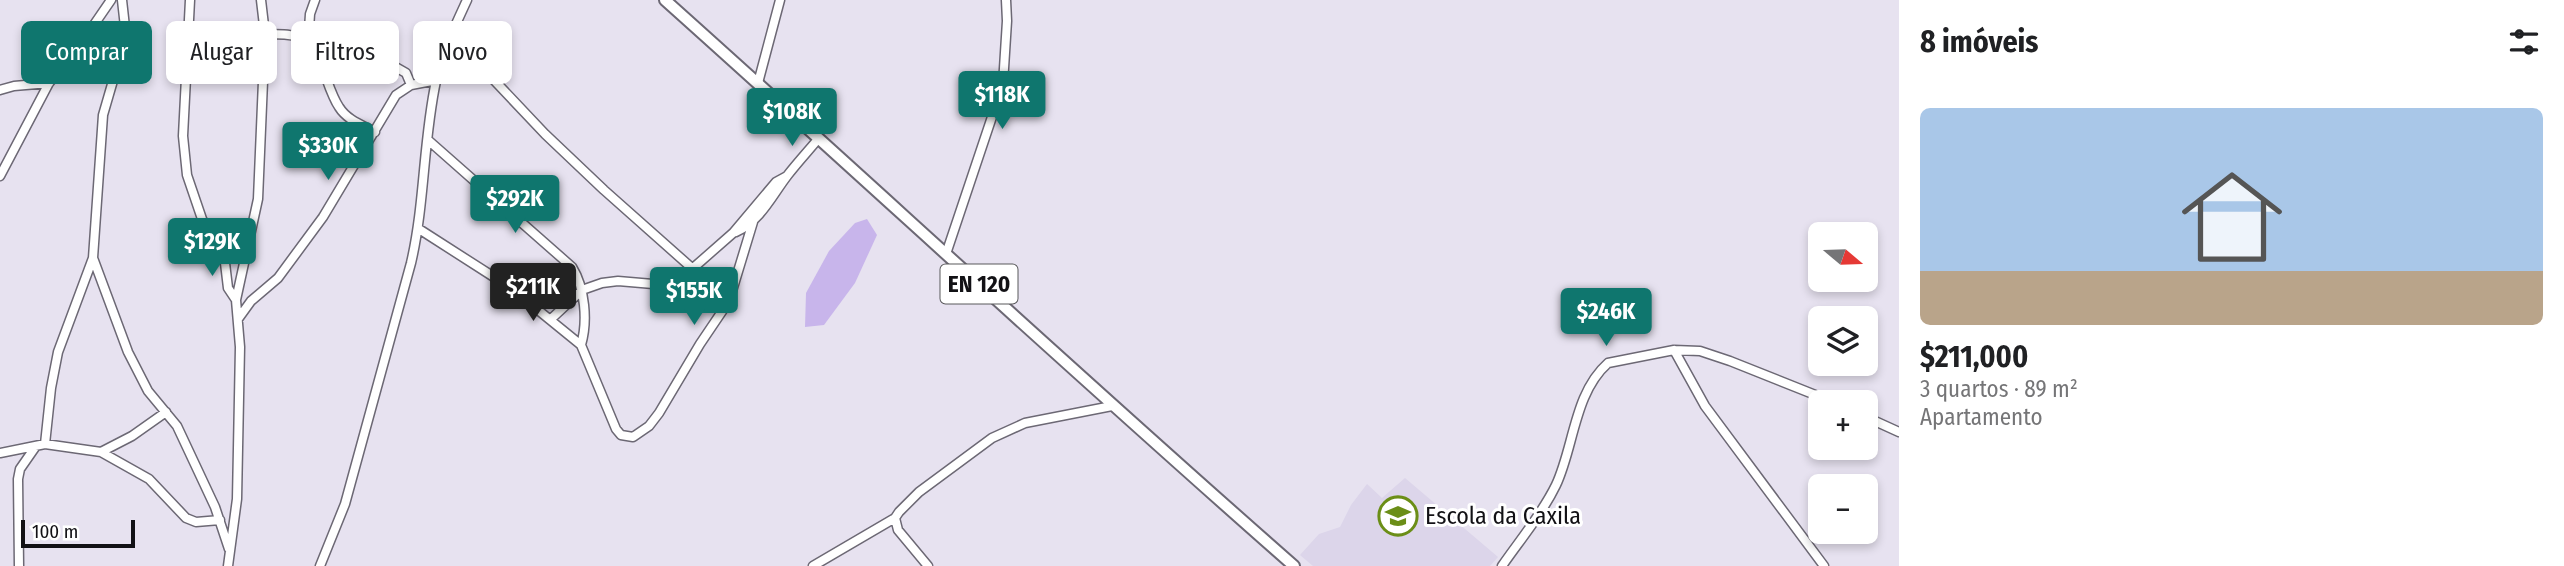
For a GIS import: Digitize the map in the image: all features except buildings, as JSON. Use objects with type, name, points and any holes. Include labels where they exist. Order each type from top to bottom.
[{"type":"main road","name":"EN 120","points":[[665,0],[1112,406],[1294,566]]},
{"type":"street","points":[[97,21],[111,0]]},
{"type":"street","points":[[19,566],[20,469],[40,445],[58,352],[93,258],[103,115],[126,36],[122,0]]},
{"type":"street","points":[[191,0],[183,136],[187,175],[202,219],[223,256],[228,288],[236,300]]},
{"type":"street","points":[[261,0],[263,21]]},
{"type":"street","points":[[310,21],[315,0]]},
{"type":"street","points":[[458,21],[467,0]]},
{"type":"street","points":[[758,83],[780,0]]},
{"type":"street","points":[[946,254],[1003,84],[1006,0]]},
{"type":"street","points":[[399,69],[406,73],[411,85]]},
{"type":"street","points":[[0,90],[43,84]]},
{"type":"street","points":[[0,176],[49,84]]},
{"type":"street","points":[[228,566],[237,499],[241,403],[236,300],[258,198],[263,84]]},
{"type":"street","points":[[330,84],[339,107],[350,119],[375,132]]},
{"type":"street","points":[[238,320],[251,301],[278,278],[323,217],[396,95],[415,84]]},
{"type":"street","points":[[320,566],[345,504],[419,229],[436,84]]},
{"type":"street","points":[[498,84],[545,134],[729,301]]},
{"type":"street","points":[[419,229],[511,288],[581,345],[616,429],[621,435],[633,437],[649,426],[660,413],[700,344],[729,301],[753,222],[819,138]]},
{"type":"street","points":[[428,140],[572,267],[582,290],[584,330],[581,345]]},
{"type":"street","points":[[551,319],[582,290],[618,281],[662,283],[692,269],[733,233],[770,189],[787,176]]},
{"type":"street","points":[[733,233],[753,222]]},
{"type":"street","points":[[93,258],[128,352],[148,391],[177,426],[220,520],[229,549]]},
{"type":"street","points":[[1502,566],[1557,483],[1581,407],[1600,370],[1608,363],[1674,350],[1700,351],[1730,360],[1808,392]]},
{"type":"street","points":[[1674,350],[1705,406],[1824,566]]},
{"type":"street","points":[[813,566],[895,518],[919,492],[992,438],[1026,423],[1112,406]]},
{"type":"street","points":[[101,452],[132,436],[166,412]]},
{"type":"street","points":[[1878,422],[1899,432]]},
{"type":"street","points":[[0,453],[40,445],[101,452],[149,479],[186,518],[197,522],[220,520]]},
{"type":"street","points":[[895,518],[898,530],[928,566]]},
{"type":"shaded area","points":[[867,219],[877,235],[855,283],[824,325],[805,327],[806,293],[829,251],[855,223]]},
{"type":"shaded area","name":"Escola da Caxila","points":[[1405,478],[1498,557],[1490,566],[1313,566],[1300,555],[1319,534],[1340,527],[1351,505],[1367,484],[1382,498]]},
{"type":"place","name":"Escola da Caxila","points":[[1398,516]]}]
